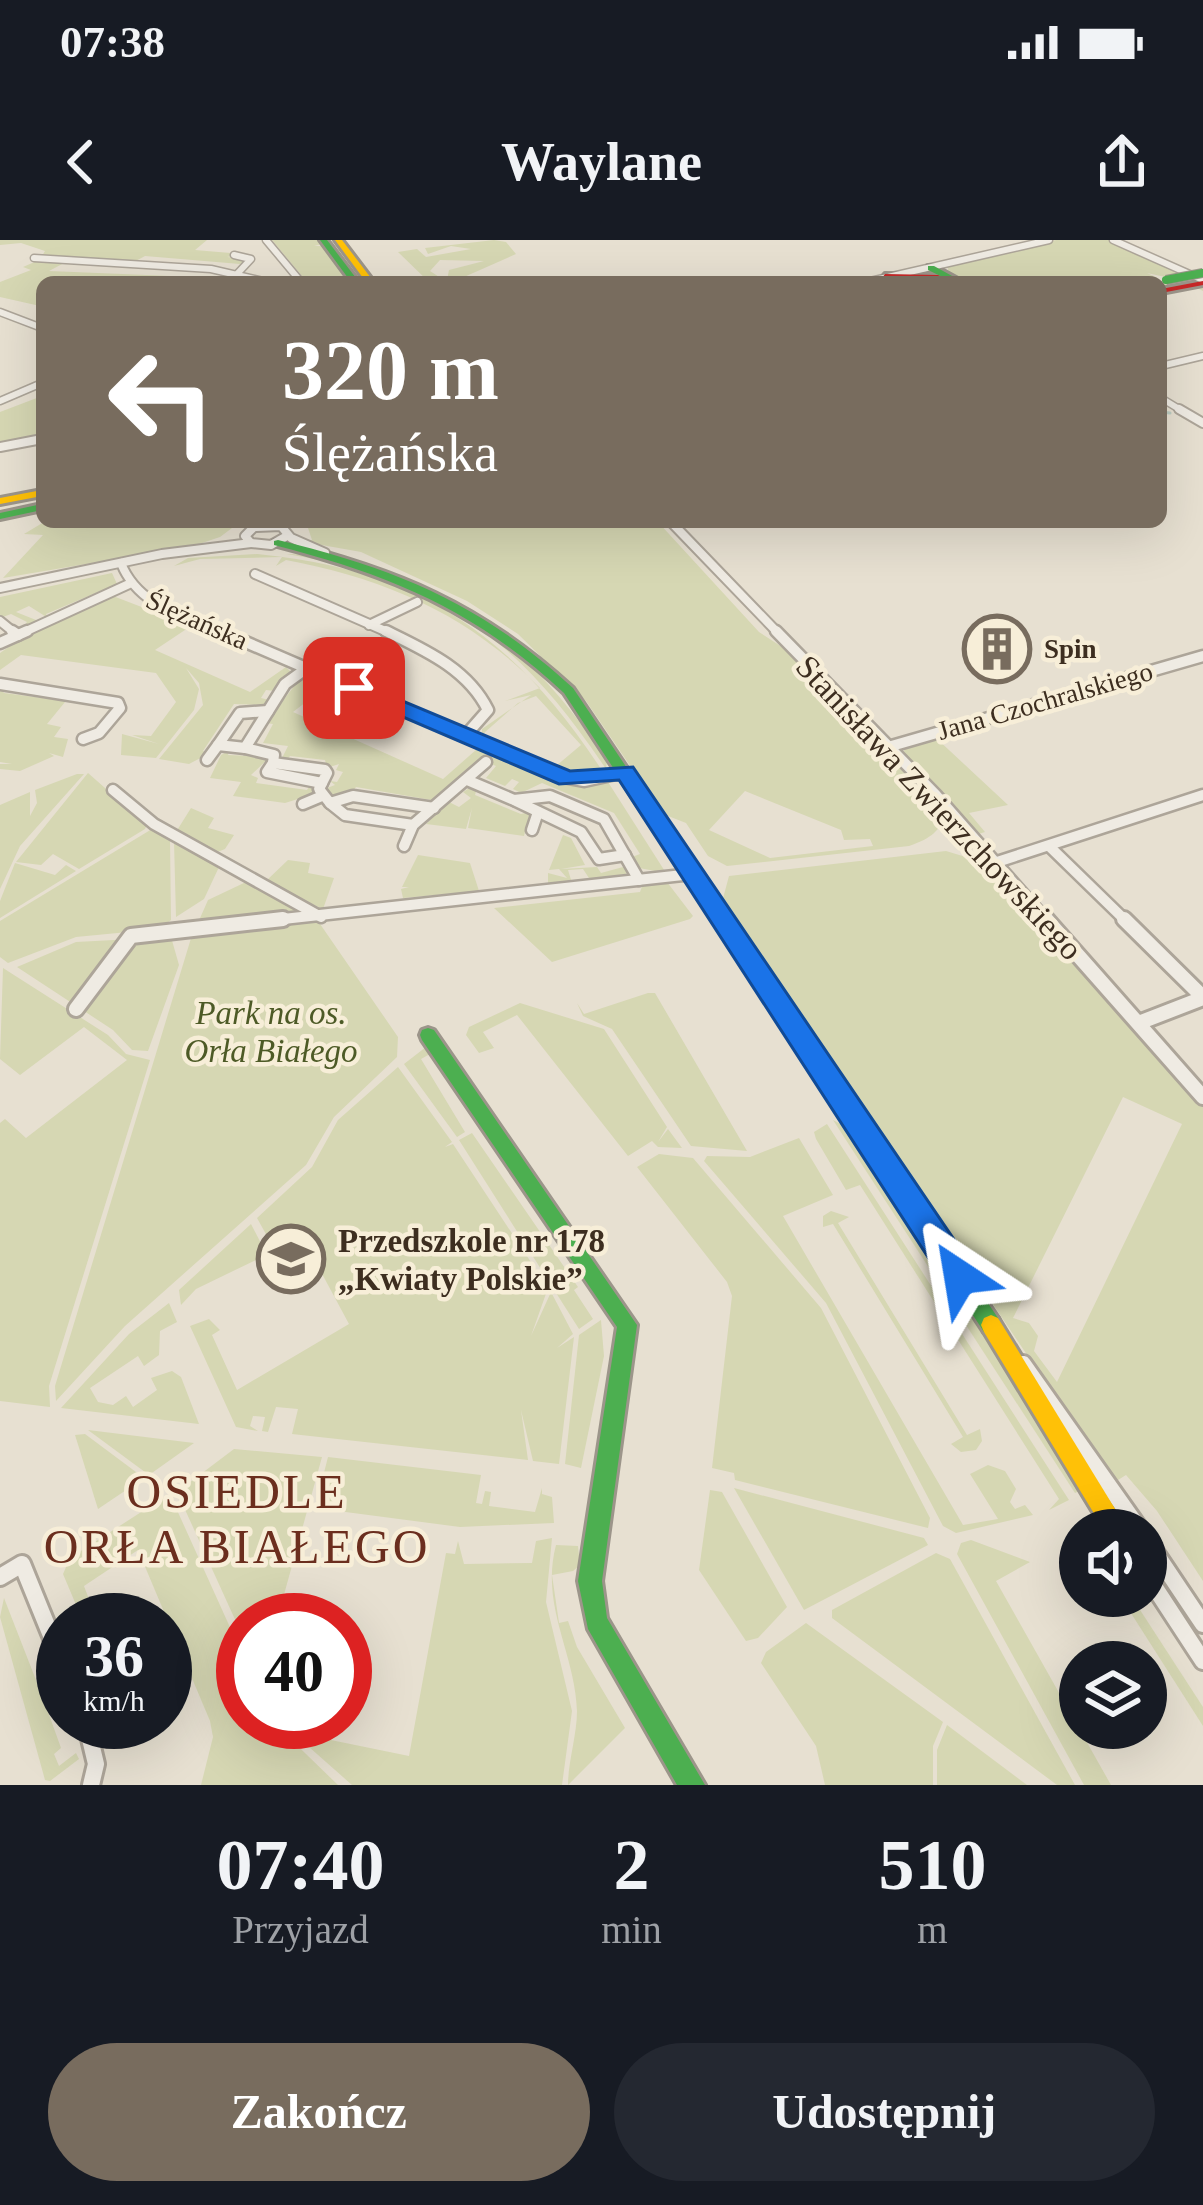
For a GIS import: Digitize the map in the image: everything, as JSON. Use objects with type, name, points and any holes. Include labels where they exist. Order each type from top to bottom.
[{"type":"street","points":[[266,240],[296,276]]},
{"type":"street","points":[[323,240],[350,276]]},
{"type":"street","points":[[338,240],[365,276]]},
{"type":"street","points":[[908,276],[940,273],[1048,240]]},
{"type":"street","points":[[1113,240],[1203,278]]},
{"type":"street","points":[[234,256],[244,255],[251,262],[237,274]]},
{"type":"street","points":[[34,258],[244,276]]},
{"type":"street","points":[[1167,285],[1203,278]]},
{"type":"street","points":[[0,312],[36,326]]},
{"type":"street","points":[[1167,368],[1203,359]]},
{"type":"street","points":[[1167,368],[1203,359]]},
{"type":"street","points":[[0,400],[36,385]]},
{"type":"street","points":[[1167,398],[1203,419]]},
{"type":"street","points":[[0,447],[36,440]]},
{"type":"street","points":[[0,501],[36,494]]},
{"type":"street","points":[[0,515],[36,508]]},
{"type":"street","points":[[248,540],[256,528]]},
{"type":"street","points":[[283,539],[286,528]]},
{"type":"street","name":"Stanisława Zwierzchowskiego","points":[[677,528],[888,747],[1141,1022],[1203,1097]]},
{"type":"street","points":[[0,588],[248,540],[283,539],[410,580],[505,632],[569,692],[625,772],[1006,1347],[1042,1415],[1103,1509]]},
{"type":"street","name":"Ślężańska","points":[[121,562],[129,584],[144,598],[567,779],[625,772]]},
{"type":"street","points":[[255,574],[415,644],[487,698],[488,710],[466,735]]},
{"type":"street","points":[[0,643],[129,584]]},
{"type":"street","points":[[369,625],[417,602]]},
{"type":"street","points":[[0,621],[18,634]]},
{"type":"street","name":"Jana Czochralskiego","points":[[888,747],[1203,656]]},
{"type":"street","points":[[245,748],[286,684],[307,668]]},
{"type":"street","points":[[0,685],[118,703],[120,708],[99,734],[83,740]]},
{"type":"street","points":[[207,760],[240,713],[268,711]]},
{"type":"street","points":[[218,745],[267,751],[274,754],[273,763],[325,770],[325,794],[345,815],[413,825]]},
{"type":"street","points":[[404,846],[413,825],[486,762]]},
{"type":"street","points":[[467,780],[581,832],[599,859],[625,855]]},
{"type":"street","points":[[113,790],[154,824],[322,917]]},
{"type":"street","points":[[304,804],[325,794],[434,808]]},
{"type":"street","points":[[994,863],[1203,795]]},
{"type":"street","points":[[514,800],[550,796],[604,819],[639,880]]},
{"type":"street","points":[[532,830],[538,812]]},
{"type":"street","points":[[1049,846],[1203,997],[1141,1022]]},
{"type":"street","points":[[76,1010],[131,936],[692,874]]},
{"type":"street","points":[[428,1035],[627,1325],[590,1581],[596,1621],[692,1785]]},
{"type":"street","points":[[1006,1347],[1041,1388],[1125,1509]]},
{"type":"street","points":[[0,1577],[22,1564],[36,1598]]},
{"type":"street","points":[[1167,1570],[1203,1624]]},
{"type":"street","points":[[1167,1606],[1203,1661]]},
{"type":"street","points":[[91,1785],[96,1764],[92,1749]]},
{"type":"green space","points":[[0,240],[207,240],[195,250],[242,254],[227,257],[247,259],[240,264],[145,256],[134,262],[42,256],[45,251],[21,243],[0,245]]},
{"type":"green space","points":[[272,240],[320,240],[322,244],[314,246],[324,246],[346,276],[302,276]]},
{"type":"green space","points":[[494,240],[506,242],[516,254],[466,276],[448,276],[449,270],[484,261],[440,260],[430,271],[438,276],[423,276],[398,252],[417,249],[426,257],[471,249],[451,246],[428,254],[425,248]]},
{"type":"green space","points":[[1056,240],[1110,240],[1203,282],[1203,291],[1187,283],[1167,287],[1167,282],[1179,280],[1147,273],[1154,276],[955,276],[947,265]]},
{"type":"green space","points":[[39,260],[66,262],[49,271],[171,276],[36,276],[36,305],[0,297],[0,282],[31,270],[23,267]]},
{"type":"green space","points":[[36,398],[36,435],[0,444],[0,412]]},
{"type":"green space","points":[[36,527],[232,528],[193,546],[3,578],[43,535],[24,534]]},
{"type":"green space","points":[[308,528],[664,528],[759,632],[799,658],[933,799],[941,823],[932,834],[909,846],[727,866],[708,856],[686,823],[663,814],[586,701],[518,634],[467,601],[361,552],[305,542],[312,540]],"holes":[[[745,791],[841,830],[844,840],[870,839],[873,846],[770,858],[709,830]]]},
{"type":"green space","points":[[287,554],[323,558],[400,583],[471,619],[531,666],[557,694],[607,761],[606,769],[542,685],[473,624],[390,581]]},
{"type":"green space","points":[[279,557],[200,559],[174,566],[188,558]]},
{"type":"green space","points":[[282,557],[315,562],[415,594],[458,618],[512,662],[424,603],[358,578],[286,560],[276,566]]},
{"type":"green space","points":[[112,573],[117,584],[46,614],[48,618],[29,606],[16,612],[41,622],[22,629],[27,622],[11,614],[0,618],[0,597]]},
{"type":"green space","points":[[113,596],[191,626],[155,650],[250,692],[286,667],[292,673],[275,691],[266,690],[261,698],[269,700],[266,705],[234,704],[203,751],[210,753],[189,764],[159,759],[203,705],[199,683],[186,668],[199,689],[194,710],[156,758],[121,755],[122,734],[159,744],[132,735],[151,736],[176,702],[156,673],[21,655],[0,670],[0,653],[10,646],[0,646]]},
{"type":"green space","points":[[301,677],[328,685],[293,712],[443,779],[477,749],[581,786],[608,782],[666,873],[639,868],[632,857],[640,854],[614,813],[542,783],[521,793],[513,789],[519,782],[512,779],[505,786],[486,778],[496,766],[482,760],[437,801],[356,787],[328,796],[327,788],[335,785],[330,781],[337,782],[343,772],[336,770],[339,764],[327,768],[325,760],[290,756],[286,761],[282,758],[288,746],[263,743],[273,724],[266,723]]},
{"type":"green space","points":[[0,687],[4,693],[73,702],[65,702],[47,724],[61,727],[54,737],[68,739],[63,757],[49,753],[54,756],[20,771],[0,769],[0,764],[12,764],[0,762]]},
{"type":"green space","points":[[539,688],[601,769],[580,775],[556,766],[581,745],[536,696],[505,701]]},
{"type":"green space","points":[[513,708],[484,733],[487,737],[482,734],[482,729]]},
{"type":"green space","points":[[935,737],[1008,805],[969,813],[985,832],[975,835],[902,756],[906,746]]},
{"type":"green space","points":[[230,750],[228,755],[270,757],[251,775],[258,778],[256,783],[307,790],[310,785],[314,794],[285,803],[233,796],[241,782],[210,778],[221,755]]},
{"type":"green space","points":[[88,773],[147,825],[145,829],[79,869],[53,854],[41,865],[16,862]]},
{"type":"green space","points":[[84,774],[20,846],[0,889],[0,805],[30,792],[30,816],[37,803],[35,790]]},
{"type":"green space","points":[[477,788],[475,795],[521,814],[530,812],[524,836],[468,828],[472,808],[466,829],[426,824],[449,802],[459,807],[471,798],[463,792]]},
{"type":"green space","points":[[191,808],[214,818],[208,828],[234,835],[225,849],[215,853],[176,832]]},
{"type":"green space","points":[[152,829],[170,840],[171,920],[159,929],[76,937],[8,963],[0,957],[0,921]]},
{"type":"green space","points":[[563,835],[571,838],[585,865],[561,869],[597,867],[601,873],[623,867],[622,860],[629,873],[591,881],[583,869],[568,870],[572,883],[548,886],[548,873],[567,878],[559,869],[549,870]]},
{"type":"green space","points":[[174,842],[219,867],[204,899],[176,917]]},
{"type":"green space","points":[[946,851],[989,864],[1203,1104],[1203,1581],[1167,1526],[1167,1509],[1155,1509],[1126,1475],[1118,1480],[1108,1475],[722,902],[729,876]],"holes":[[[1123,1097],[1182,1124],[1057,1382],[1034,1351],[1038,1336],[1029,1323],[1013,1318]]]},
{"type":"green space","points":[[418,855],[470,863],[479,891],[403,898],[401,889],[409,887],[402,887]]},
{"type":"green space","points":[[288,860],[310,863],[308,873],[334,878],[323,909],[265,882]]},
{"type":"green space","points":[[15,863],[55,875],[66,865],[76,871],[0,918],[0,901]]},
{"type":"green space","points":[[246,882],[302,913],[197,925],[208,900]]},
{"type":"green space","points":[[667,882],[693,916],[690,919],[552,962],[494,908],[640,892],[643,884]]},
{"type":"green space","name":"Park na os. Orła Białego","points":[[318,921],[398,1037],[397,1057],[334,1117],[306,1165],[125,1326],[56,1401],[55,1386],[192,935]]},
{"type":"green space","points":[[171,937],[179,965],[148,1051],[132,1050],[113,1030],[17,967],[76,942]]},
{"type":"green space","points":[[3,968],[108,1035],[126,1054],[150,1060],[49,1386],[50,1407],[0,1401],[0,1123],[5,1119],[26,1138],[127,1060],[84,1027],[20,1075],[0,1059]]},
{"type":"green space","points":[[655,993],[747,1151],[691,1146],[612,1029],[583,1016],[577,1003],[584,1014]]},
{"type":"green space","points":[[520,1003],[604,1029],[667,1127],[658,1142],[668,1129],[682,1148],[658,1147],[652,1141],[628,1156],[517,1015],[483,1032],[494,1048],[479,1053],[466,1035],[469,1027]]},
{"type":"green space","points":[[426,1047],[430,1054],[421,1059],[465,1132],[457,1137],[404,1064]]},
{"type":"green space","points":[[398,1067],[452,1142],[445,1147],[453,1144],[548,1288],[531,1336],[551,1292],[573,1334],[557,1348],[574,1337],[559,1464],[533,1461],[521,1410],[528,1460],[292,1434],[298,1409],[276,1407],[268,1432],[262,1431],[265,1417],[253,1416],[250,1426],[258,1431],[236,1427],[190,1326],[209,1319],[220,1330],[212,1335],[237,1390],[349,1324],[306,1244],[272,1245],[257,1218],[312,1167],[338,1120]]},
{"type":"green space","points":[[833,1120],[848,1128],[1084,1489],[1075,1493]]},
{"type":"green space","points":[[827,1124],[1069,1500],[1049,1510],[1059,1499],[860,1185],[846,1190],[816,1139],[814,1132]]},
{"type":"green space","points":[[472,1133],[578,1287],[574,1290],[593,1319],[579,1329],[459,1140]]},
{"type":"green space","points":[[799,1138],[833,1195],[783,1216],[963,1525],[998,1519],[970,1474],[988,1465],[1005,1471],[1016,1489],[1010,1502],[1015,1509],[1025,1505],[1033,1515],[956,1533],[943,1526],[826,1303],[704,1161],[707,1156],[750,1157]]},
{"type":"green space","points":[[659,1154],[693,1158],[821,1308],[930,1518],[928,1528],[735,1480],[734,1473],[712,1468],[732,1296],[727,1282],[637,1167]]},
{"type":"green space","points":[[831,1211],[849,1217],[838,1223],[967,1435],[980,1429],[982,1441],[976,1450],[961,1452],[951,1444],[963,1437],[833,1224],[823,1227],[823,1216]]},
{"type":"green space","points":[[251,1224],[265,1251],[262,1257],[196,1289],[181,1305],[179,1290]]},
{"type":"green space","points":[[169,1303],[177,1322],[160,1331],[159,1355],[144,1366],[138,1356],[90,1388],[98,1402],[113,1405],[126,1396],[133,1407],[157,1390],[151,1378],[172,1371],[181,1377],[199,1424],[61,1408],[129,1334]]},
{"type":"green space","points":[[601,1320],[604,1356],[581,1468],[565,1464],[579,1335]]},
{"type":"green space","points":[[88,1430],[194,1443],[149,1475]]},
{"type":"green space","points":[[85,1434],[144,1478],[98,1509],[75,1435]]},
{"type":"green space","points":[[234,1449],[322,1457],[284,1593],[223,1593],[177,1492]]},
{"type":"green space","points":[[328,1457],[481,1475],[476,1503],[482,1504],[485,1491],[491,1492],[489,1506],[535,1512],[542,1488],[542,1494],[552,1497],[554,1523],[460,1527],[315,1508]]},
{"type":"green space","points":[[734,1488],[924,1538],[928,1545],[804,1610]]},
{"type":"green space","points":[[710,1490],[722,1492],[787,1607],[758,1638],[746,1641],[699,1570]]},
{"type":"green space","points":[[166,1496],[172,1499],[216,1596],[216,1749],[301,1749],[338,1785],[201,1785],[213,1737],[192,1678],[192,1593],[156,1593],[138,1550],[84,1586],[87,1593],[71,1593],[63,1574],[70,1558]]},
{"type":"green space","points":[[552,1538],[546,1602],[572,1711],[562,1785],[352,1785],[311,1749],[372,1748],[409,1756],[446,1553],[455,1554],[458,1541],[464,1564],[532,1563],[536,1541]]},
{"type":"green space","points":[[971,1540],[1030,1562],[996,1581],[1059,1693],[1059,1740],[957,1554],[961,1543]]},
{"type":"green space","points":[[556,1545],[578,1546],[580,1565],[552,1575]]},
{"type":"green space","points":[[936,1553],[950,1559],[1075,1785],[1057,1785],[832,1618],[832,1610]]},
{"type":"green space","points":[[552,1577],[559,1623],[568,1621],[577,1647],[625,1728],[568,1785],[577,1711],[555,1609]]},
{"type":"green space","points":[[4,1598],[36,1680],[36,1747],[0,1617]]},
{"type":"green space","points":[[1133,1617],[1145,1617],[1160,1641],[1149,1641]]},
{"type":"green space","points":[[806,1623],[943,1722],[933,1746],[933,1785],[825,1785],[816,1746],[761,1663],[766,1652]]},
{"type":"green space","points":[[1167,1652],[1203,1707],[1203,1726],[1167,1670]]},
{"type":"green space","points":[[947,1725],[1027,1785],[937,1785],[937,1750]]},
{"type":"green space","points":[[36,1749],[60,1749],[54,1754],[59,1766],[76,1753],[79,1759],[45,1780]]},
{"type":"green space","points":[[1064,1749],[1091,1749],[1111,1785],[1084,1785]]},
{"type":"traffic: fast","points":[[323,240],[350,276]]},
{"type":"traffic: fast","points":[[931,268],[947,276]]},
{"type":"traffic: fast","points":[[1167,280],[1203,273]]},
{"type":"traffic: fast","points":[[0,516],[36,508]]},
{"type":"traffic: fast","points":[[278,543],[360,565],[435,596],[505,637],[569,691],[991,1325]]},
{"type":"traffic: fast","points":[[428,1035],[627,1325],[590,1581],[596,1621],[692,1785]]},
{"type":"traffic: slow","points":[[338,240],[365,276]]},
{"type":"traffic: slow","points":[[0,501],[36,494]]},
{"type":"traffic: slow","points":[[991,1325],[1104,1509]]},
{"type":"traffic: jam","points":[[1167,290],[1203,283]]},
{"type":"place","name":"Spin","points":[[997,649]]},
{"type":"place","name":"Przedszkole nr 178 „Kwiaty Polskie”","points":[[291,1259]]},
{"type":"district","name":"OSIEDLE ORŁA BIAŁEGO","points":[[237,1518]]},
{"type":"route","points":[[354,688],[557,776],[584,781],[625,772],[960,1277]]}]
